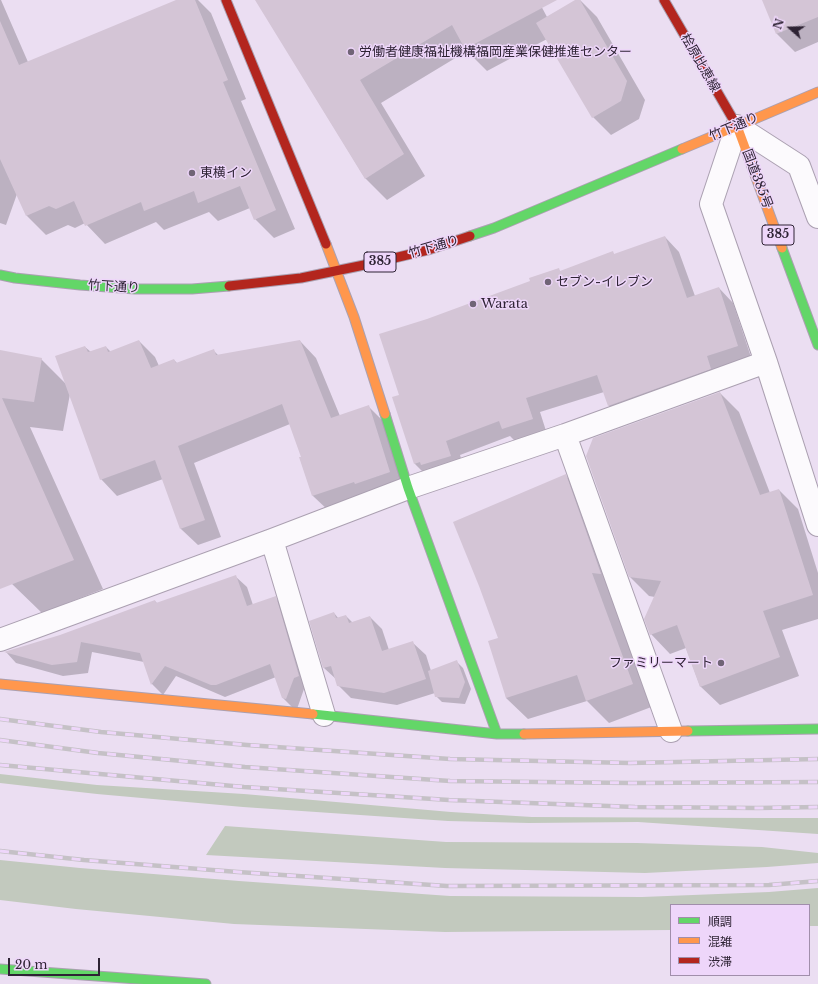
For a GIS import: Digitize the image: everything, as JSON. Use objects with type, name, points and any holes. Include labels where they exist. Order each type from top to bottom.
[{"type":"main road","points":[[226,0],[316,219],[357,327],[408,488],[497,734]]},
{"type":"main road","name":"桧原比恵線","points":[[664,0],[737,126]]},
{"type":"main road","name":"竹下通り","points":[[0,275],[80,285],[135,289],[192,289],[301,278],[336,271],[428,250],[494,228],[818,92]]},
{"type":"main road","name":"国道385号","points":[[737,126],[818,345]]},
{"type":"main road","points":[[0,684],[324,715],[497,734],[818,729]]},
{"type":"main road","points":[[0,969],[26,977],[206,984]]},
{"type":"street","points":[[818,217],[799,166],[737,126],[711,204],[766,362],[818,525]]},
{"type":"street","points":[[0,640],[272,540],[408,488],[566,435],[766,362]]},
{"type":"street","points":[[566,435],[671,731]]},
{"type":"street","points":[[272,540],[324,715]]},
{"type":"shaded area","points":[[0,774],[97,785],[244,794],[451,812],[532,817],[818,818],[818,834],[638,822],[529,823],[448,821],[243,807],[97,794],[0,783]]},
{"type":"shaded area","points":[[225,826],[446,842],[637,843],[762,847],[818,853],[818,863],[645,873],[445,868],[206,855]]},
{"type":"shaded area","points":[[0,860],[239,881],[450,896],[642,897],[769,892],[818,888],[818,926],[810,926],[810,904],[670,904],[670,930],[445,932],[234,924],[0,900]]},
{"type":"building","points":[[176,0],[195,0],[228,80],[223,82],[276,210],[254,220],[240,186],[198,203],[194,191],[144,211],[141,202],[85,226],[74,201],[56,209],[49,206],[26,216],[0,159],[0,21],[19,65]]},
{"type":"building","points":[[255,0],[557,0],[465,49],[452,25],[360,80],[404,154],[365,179]]},
{"type":"building","points":[[575,0],[580,0],[627,81],[621,101],[592,118],[536,23]]},
{"type":"building","points":[[762,0],[818,0],[818,17],[776,34]]},
{"type":"building","points":[[665,236],[687,298],[719,287],[738,346],[707,356],[711,369],[608,406],[597,375],[526,398],[533,419],[502,429],[499,421],[446,441],[451,456],[421,465],[420,462],[414,464],[392,397],[399,395],[379,334],[427,319],[530,281],[529,278],[559,268],[560,271],[613,251],[614,254]]},
{"type":"building","points":[[139,340],[151,368],[174,359],[176,363],[214,349],[216,355],[300,340],[331,418],[369,405],[390,472],[312,496],[299,457],[301,457],[282,404],[178,446],[205,520],[180,529],[155,460],[100,480],[55,356],[85,346],[88,352],[106,346],[108,352]]},
{"type":"building","points":[[0,350],[42,358],[34,402],[2,398],[74,560],[0,589]]},
{"type":"building","points":[[720,392],[760,495],[779,489],[813,595],[763,611],[780,657],[700,687],[677,625],[650,635],[644,619],[661,581],[629,577],[586,456],[593,438]]},
{"type":"building","points":[[566,474],[601,574],[592,573],[633,684],[586,701],[577,675],[506,698],[488,641],[498,638],[453,522]]},
{"type":"building","points":[[236,575],[247,606],[276,596],[299,676],[294,678],[286,699],[282,698],[270,664],[216,685],[211,685],[165,666],[151,685],[140,653],[81,642],[77,662],[52,665],[4,652],[60,635],[155,600],[156,603]]},
{"type":"building","points":[[334,612],[336,618],[346,615],[349,623],[370,616],[382,651],[413,641],[426,679],[384,693],[337,686],[331,666],[323,668],[309,621]]},
{"type":"building","points":[[457,660],[465,682],[459,698],[435,697],[428,671]]},
{"type":"railway","points":[[0,719],[101,732],[247,745],[450,759],[630,763],[818,759]]},
{"type":"railway","points":[[0,740],[98,753],[245,767],[450,781],[632,783],[818,782]]},
{"type":"railway","points":[[0,765],[244,787],[449,800],[635,807],[818,807]]},
{"type":"railway","points":[[0,851],[84,860],[447,886],[769,885],[818,881]]},
{"type":"traffic: fast","points":[[470,236],[494,228],[682,149]]},
{"type":"traffic: fast","points":[[782,248],[818,345]]},
{"type":"traffic: fast","points":[[0,275],[80,285],[135,289],[192,289],[229,286]]},
{"type":"traffic: fast","points":[[385,414],[408,488],[497,734]]},
{"type":"traffic: fast","points":[[313,714],[497,734],[524,734]]},
{"type":"traffic: fast","points":[[688,731],[818,729]]},
{"type":"traffic: fast","points":[[0,969],[206,984]]},
{"type":"traffic: slow","points":[[738,126],[818,92]]},
{"type":"traffic: slow","points":[[682,149],[737,126],[782,248]]},
{"type":"traffic: slow","points":[[326,244],[354,317],[385,414]]},
{"type":"traffic: slow","points":[[0,684],[313,714]]},
{"type":"traffic: slow","points":[[524,734],[688,731]]},
{"type":"traffic: jam","points":[[226,0],[326,244]]},
{"type":"traffic: jam","points":[[664,0],[738,126]]},
{"type":"traffic: jam","points":[[229,286],[301,278],[369,264],[428,250],[470,236]]},
{"type":"place","name":"労働者健康福祉機構福岡産業保健推進センター","points":[[351,52]]},
{"type":"place","name":"東横イン","points":[[192,173]]},
{"type":"place","name":"セブン-イレブン","points":[[548,282]]},
{"type":"place","name":"Warata","points":[[473,304]]},
{"type":"place","name":"ファミリーマート","points":[[721,663]]}]
